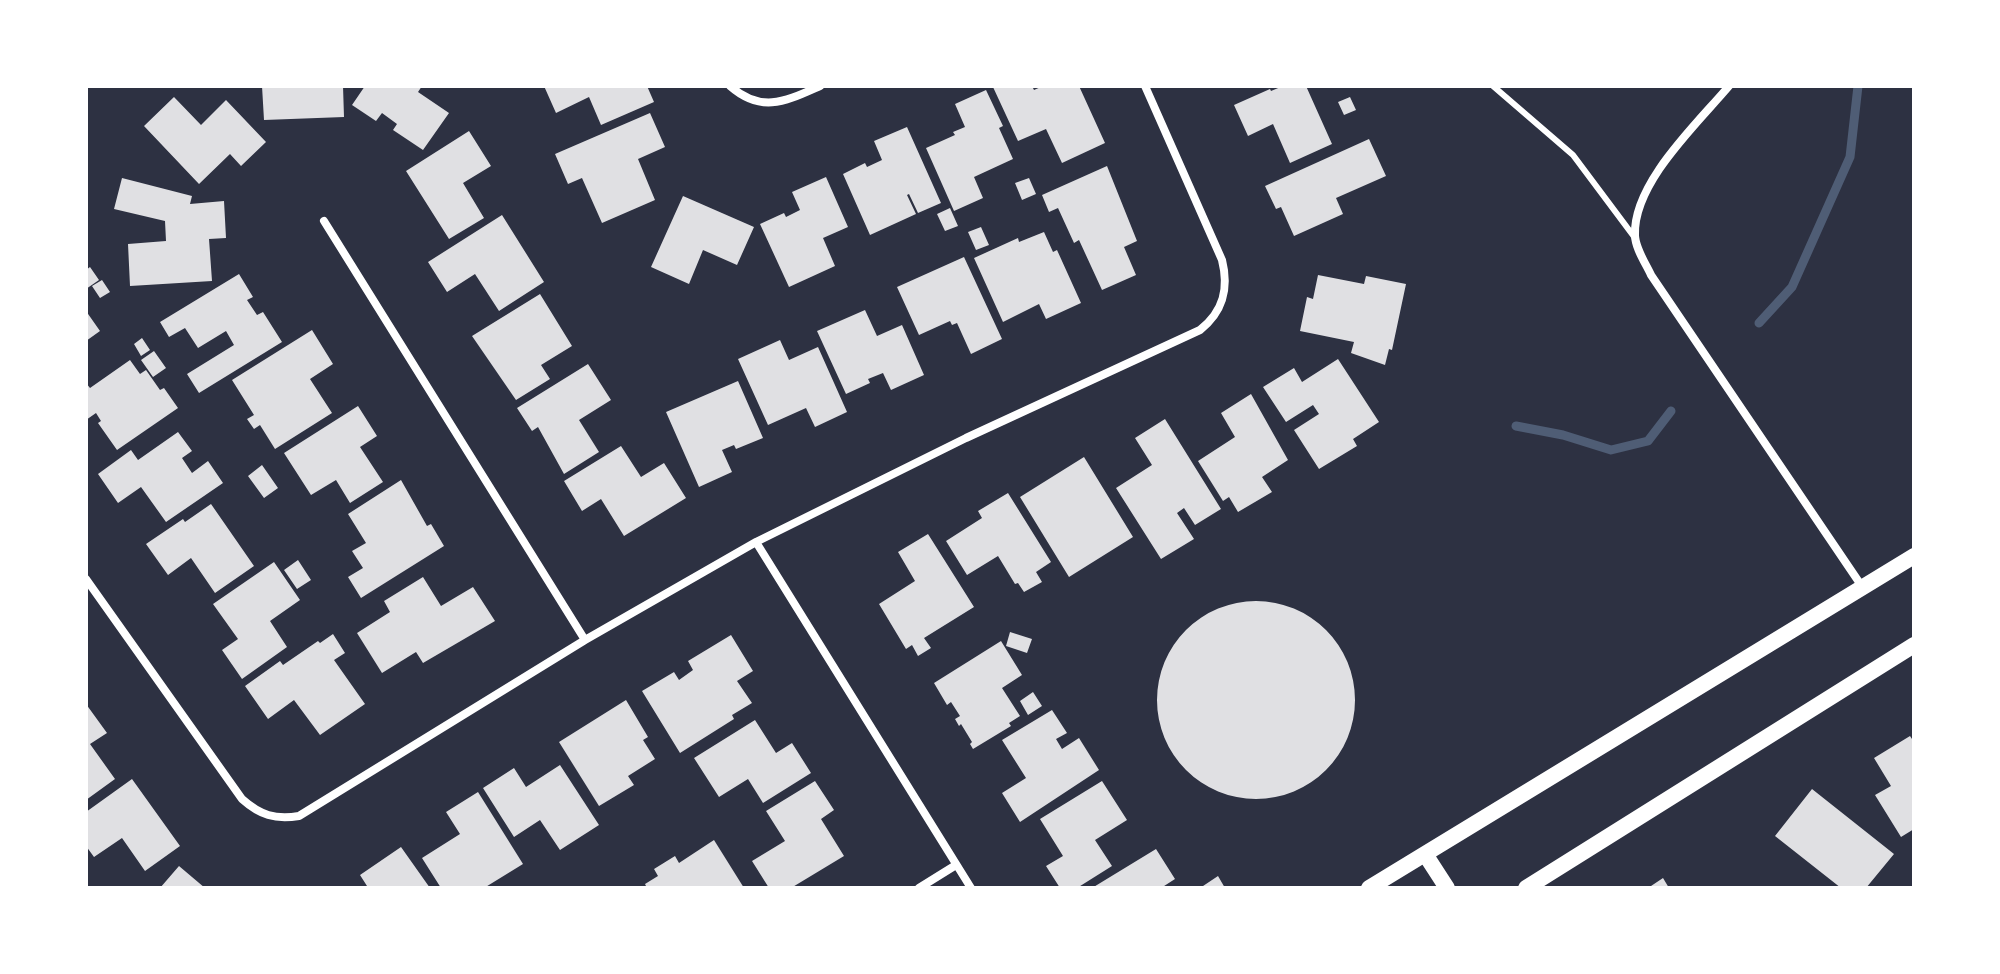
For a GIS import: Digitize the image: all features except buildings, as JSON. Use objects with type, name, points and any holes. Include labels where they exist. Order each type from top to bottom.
[{"type":"main road","points":[[1369,888],[1914,556]]},
{"type":"main road","points":[[1526,888],[1914,645]]},
{"type":"main road","points":[[1425,854],[1447,888]]},
{"type":"street","points":[[730,86],[739,94],[771,104],[789,100],[820,86]]},
{"type":"street","points":[[86,579],[235,790],[256,811],[270,817],[299,816],[585,640],[756,542],[993,425],[1200,330],[1211,321],[1226,288],[1222,260],[1145,86]]},
{"type":"street","points":[[1729,86],[1653,177],[1639,204],[1635,238],[1651,275],[1863,588]]},
{"type":"street","points":[[324,221],[585,640]]},
{"type":"street","points":[[756,542],[971,888]]},
{"type":"street","points":[[919,888],[956,865]]},
{"type":"lane","points":[[1493,86],[1573,155],[1635,238]]},
{"type":"waterway","points":[[1759,323],[1792,287],[1850,157],[1858,86]]},
{"type":"waterway","points":[[1516,426],[1563,435],[1611,450],[1648,441],[1671,411]]}]
